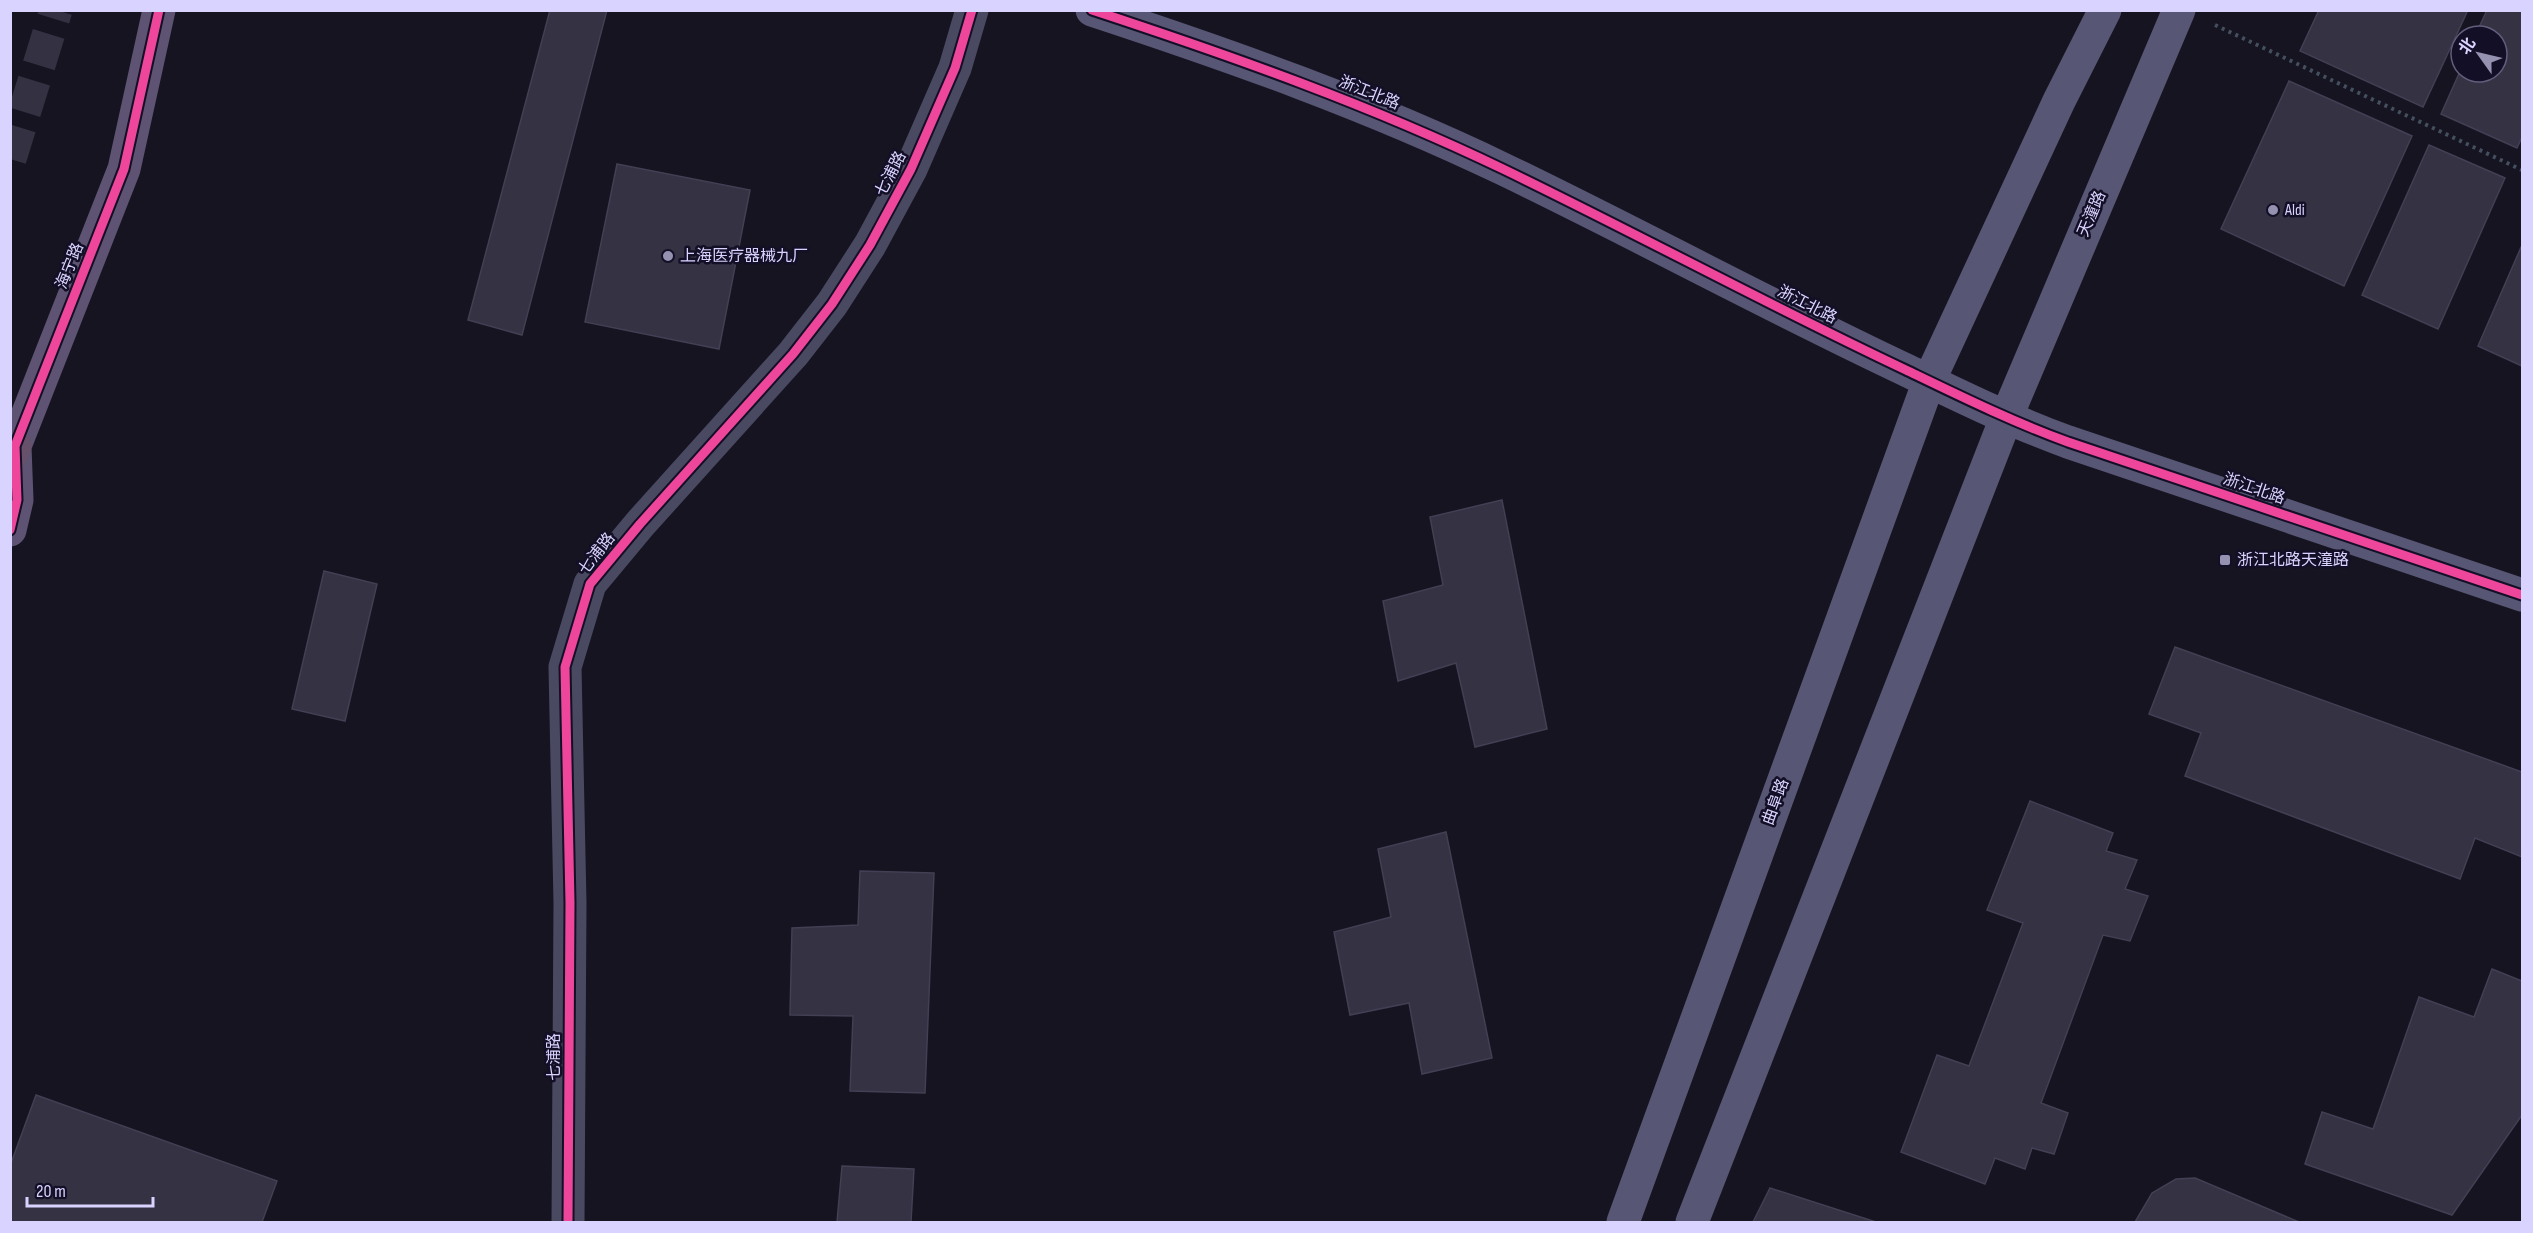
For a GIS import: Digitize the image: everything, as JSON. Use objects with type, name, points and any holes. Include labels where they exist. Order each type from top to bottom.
[{"type":"main road","name":"海宁路","points":[[10,530],[17,500],[13,451],[124,169],[159,10]]},
{"type":"main road","name":"浙江北路","points":[[1092,10],[1295,80],[1430,134],[2006,418],[2068,442],[2523,595]]},
{"type":"main road","points":[[1929,381],[2059,101],[2105,10]]},
{"type":"main road","name":"天潼路","points":[[2006,418],[2192,15]]},
{"type":"main road","name":"曲阜路","points":[[1623,1222],[1929,381]]},
{"type":"main road","points":[[1692,1222],[2006,418]]},
{"type":"street","name":"七浦路","points":[[568,1222],[570,903],[565,667],[590,584],[640,524],[793,354],[832,304],[870,245],[911,169],[955,68],[972,10]]},
{"type":"path","points":[[2192,15],[2523,170]]},
{"type":"building","points":[[550,10],[607,10],[522,335],[468,320]]},
{"type":"building","points":[[2319,10],[2468,10],[2462,24],[2449,24],[2449,51],[2423,107],[2300,51]]},
{"type":"building","points":[[2487,10],[2522,10],[2522,137],[2517,148],[2441,114],[2454,84],[2509,84],[2509,24],[2481,24]]},
{"type":"building","points":[[2289,81],[2412,136],[2344,286],[2221,229]]},
{"type":"building","points":[[2429,145],[2505,178],[2438,329],[2362,295]]},
{"type":"building","name":"上海医疗器械九厂","points":[[617,164],[750,190],[719,349],[585,322]]},
{"type":"building","points":[[2522,245],[2522,366],[2478,346]]},
{"type":"building","points":[[1502,500],[1547,729],[1475,747],[1456,663],[1398,681],[1383,601],[1443,585],[1430,517]]},
{"type":"building","points":[[324,571],[377,584],[345,721],[292,709]]},
{"type":"building","points":[[2175,647],[2522,772],[2522,857],[2475,838],[2460,879],[2185,776],[2201,733],[2149,714]]},
{"type":"building","points":[[2030,801],[2113,833],[2106,851],[2137,860],[2125,889],[2148,896],[2130,941],[2103,935],[2041,1103],[2068,1113],[2054,1154],[2032,1148],[2025,1169],[1995,1158],[1985,1184],[1901,1152],[1937,1055],[1969,1066],[2023,923],[1987,910]]},
{"type":"building","points":[[1446,832],[1492,1058],[1422,1074],[1409,1003],[1350,1015],[1334,932],[1391,917],[1378,849]]},
{"type":"building","points":[[860,871],[934,873],[925,1093],[850,1091],[853,1016],[790,1015],[792,928],[858,925]]},
{"type":"building","points":[[2492,969],[2522,981],[2522,1115],[2452,1215],[2305,1164],[2322,1112],[2373,1129],[2419,997],[2474,1017]]},
{"type":"building","points":[[36,1095],[277,1181],[262,1222],[10,1222],[10,1166]]},
{"type":"building","points":[[842,1166],[914,1169],[911,1222],[837,1222]]},
{"type":"building","points":[[2195,1178],[2299,1222],[2135,1222],[2152,1193],[2176,1179]]},
{"type":"building","points":[[1770,1188],[1876,1222],[1753,1222]]},
{"type":"tunnel","points":[[10,159],[56,10]]},
{"type":"cycle path","points":[[10,530],[17,500],[15,446],[124,169],[159,10]]},
{"type":"cycle path","points":[[568,1222],[570,903],[565,667],[590,584],[640,524],[793,354],[832,304],[870,245],[911,169],[955,68],[972,10]]},
{"type":"cycle path","points":[[1092,10],[1300,83],[1453,146],[1855,346],[2027,426],[2068,442],[2522,595]]},
{"type":"place","name":"Aldi","points":[[2273,210]]},
{"type":"place","name":"上海医疗器械九厂","points":[[668,256]]},
{"type":"place","name":"浙江北路天潼路","points":[[2225,560]]}]
